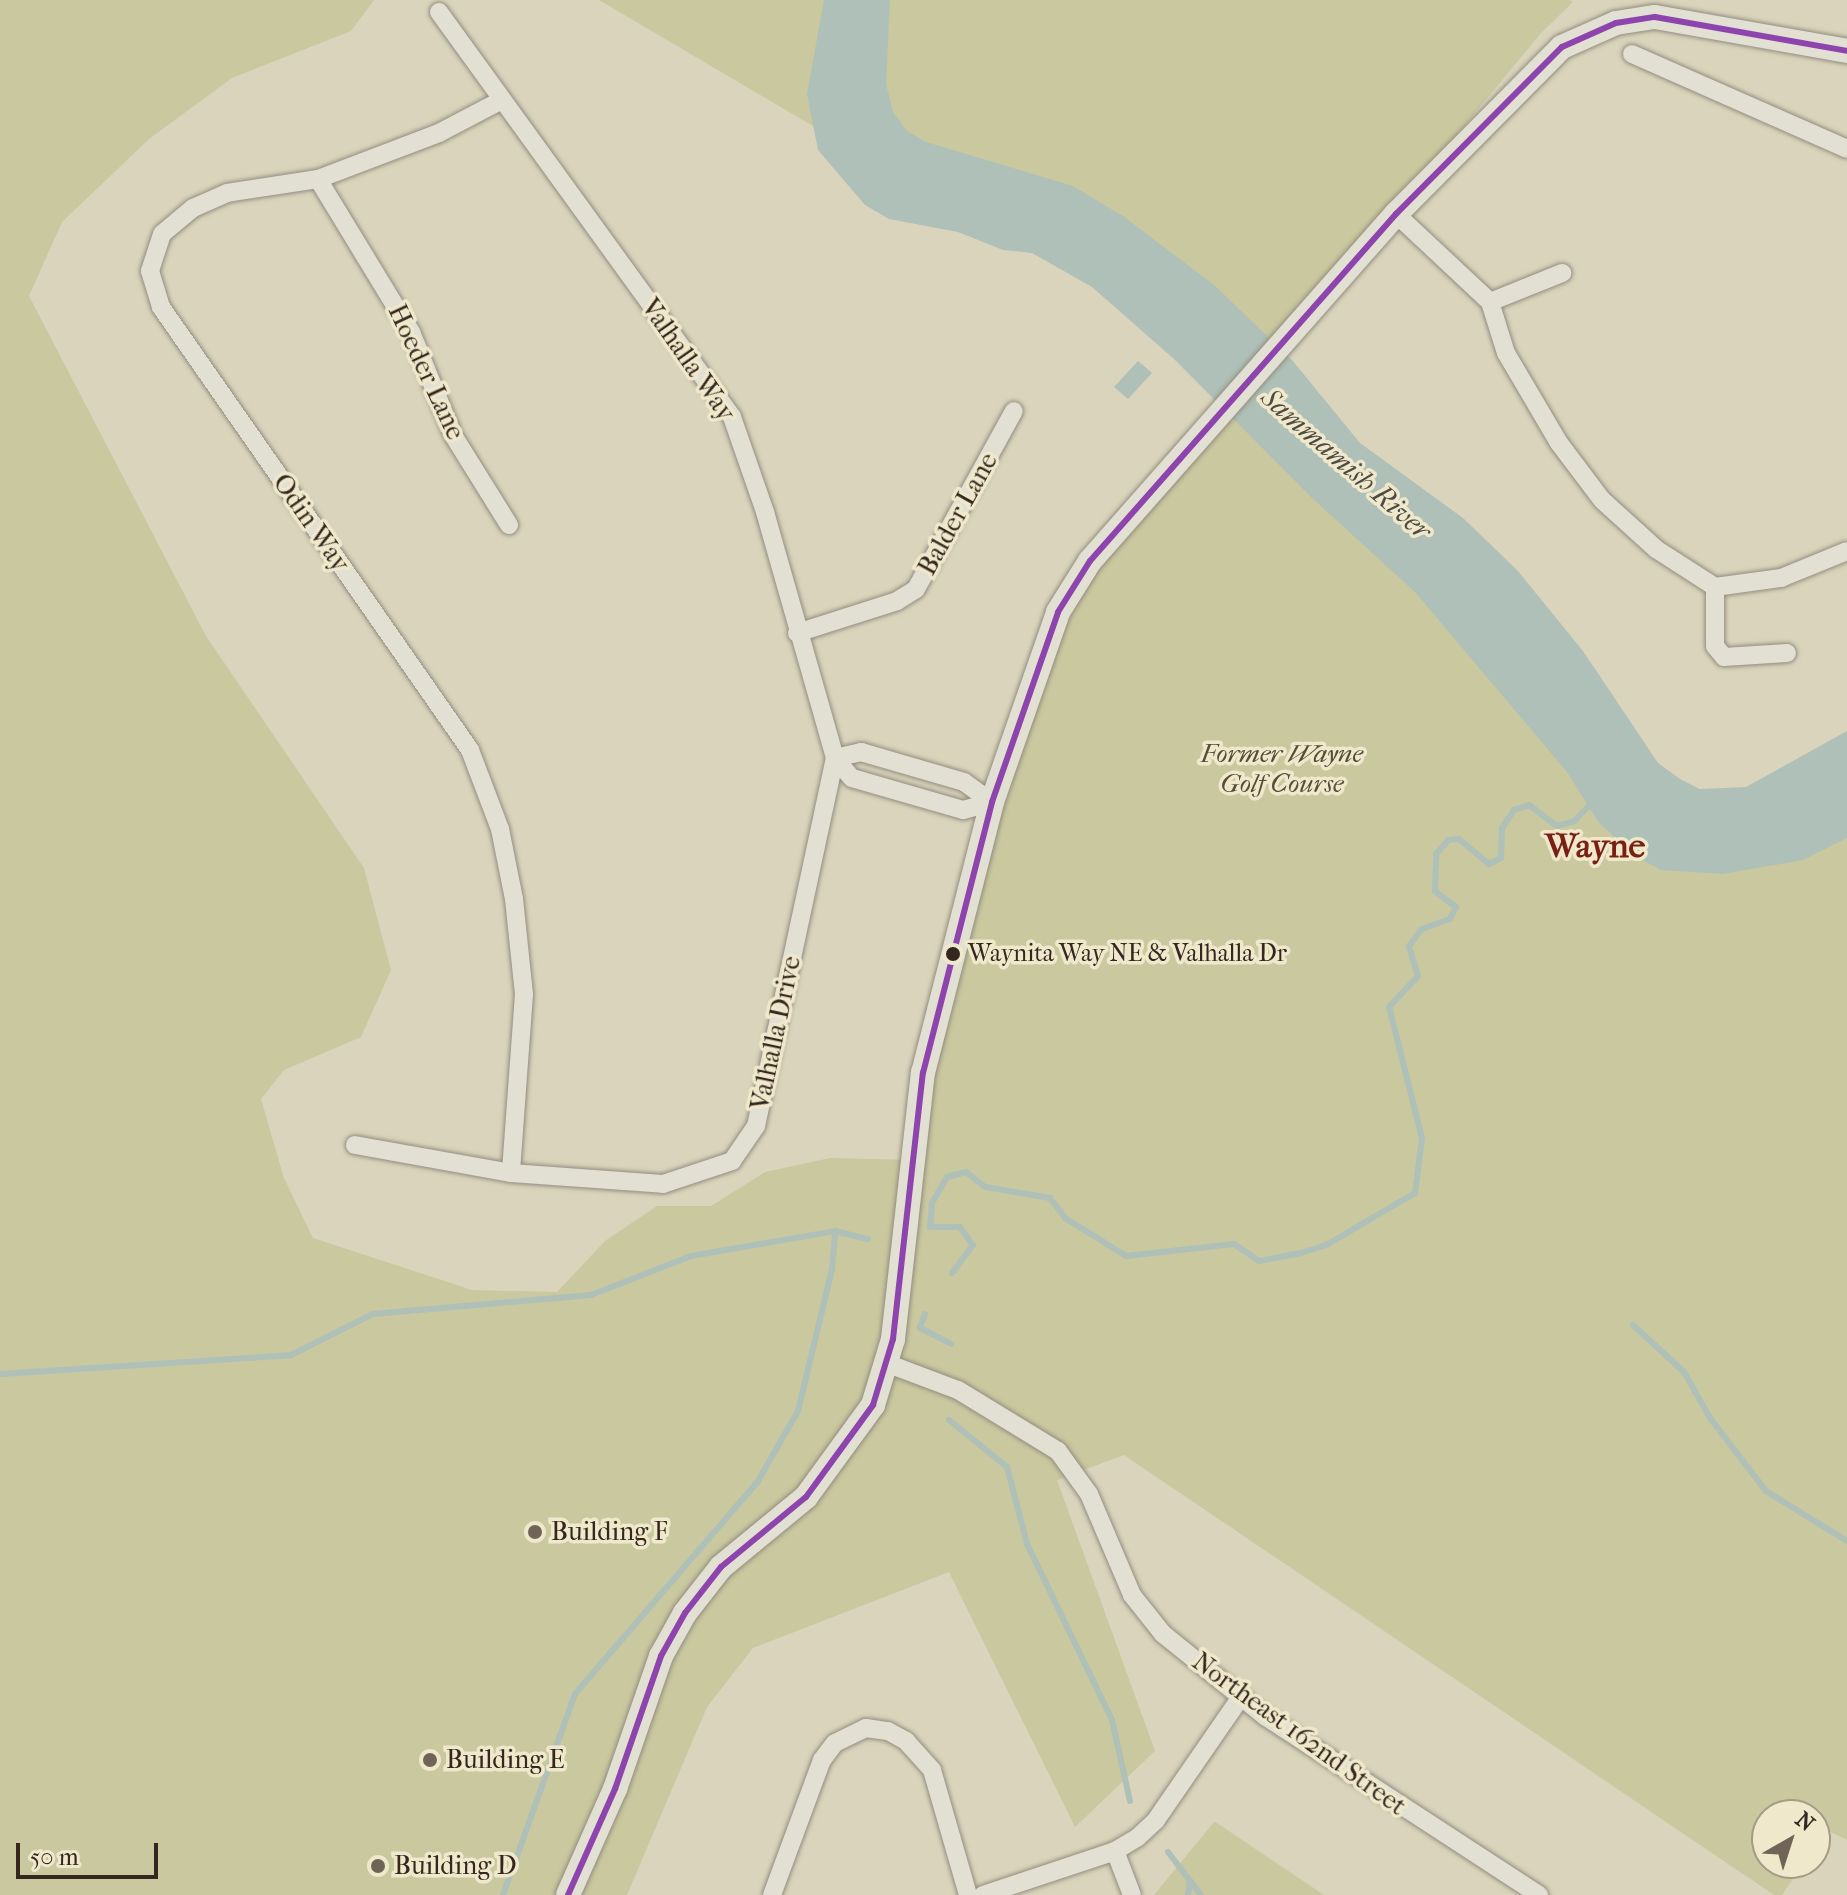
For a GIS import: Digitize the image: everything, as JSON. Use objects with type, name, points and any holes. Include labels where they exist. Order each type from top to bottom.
[{"type":"main road","points":[[568,1895],[615,1789],[661,1656],[685,1613],[721,1567],[806,1497],[873,1405],[886,1363],[923,1073],[992,802],[1058,612],[1090,561],[1291,329],[1396,214],[1536,68],[1562,47],[1603,28],[1655,17],[1847,51]]},
{"type":"street","name":"Valhalla Way","points":[[439,12],[500,101],[732,417],[765,512],[835,758]]},
{"type":"street","points":[[1632,54],[1847,149]]},
{"type":"street","name":"Odin Way","points":[[500,101],[439,133],[318,179],[227,193],[193,208],[162,234],[150,271],[161,307],[470,750],[500,829],[514,899],[524,994],[511,1173]]},
{"type":"street","name":"Hoeder Lane","points":[[318,179],[411,332],[453,435],[509,525]]},
{"type":"street","points":[[1396,214],[1490,302],[1506,353],[1559,443],[1602,500],[1656,549],[1715,587],[1781,578],[1847,551]]},
{"type":"street","points":[[1490,302],[1562,273]]},
{"type":"street","name":"Balder Lane","points":[[797,633],[897,601],[916,589],[1014,411]]},
{"type":"street","points":[[1715,587],[1715,646],[1724,657],[1787,653]]},
{"type":"street","points":[[861,752],[964,782],[992,802],[963,810],[852,778],[835,758],[861,752]]},
{"type":"street","name":"Valhalla Drive","points":[[355,1145],[511,1173],[663,1184],[732,1161],[756,1126],[835,758]]},
{"type":"street","name":"Northeast 162nd Street","points":[[886,1363],[958,1390],[1058,1451],[1089,1494],[1116,1565],[1147,1616],[1241,1697],[1367,1786],[1539,1895]]},
{"type":"street","points":[[983,1895],[1115,1851],[1156,1820],[1241,1697]]},
{"type":"street","points":[[772,1895],[822,1760],[835,1743],[866,1728],[896,1735],[932,1770],[968,1895]]},
{"type":"street","points":[[1115,1851],[1132,1895]]},
{"type":"green space","name":"Former Wayne Golf Course","points":[[0,0],[374,0],[351,31],[232,78],[149,139],[62,222],[29,296],[206,636],[364,868],[391,970],[361,1037],[284,1070],[261,1099],[284,1178],[313,1238],[472,1290],[557,1292],[605,1241],[657,1206],[711,1206],[765,1172],[830,1158],[913,1160],[923,1074],[1058,612],[1253,384],[1621,755],[1730,831],[1847,776],[1847,1840],[1831,1832],[1831,1799],[1751,1799],[1751,1879],[1793,1879],[1782,1895],[1774,1895],[1124,1455],[1057,1480],[1155,1751],[1075,1827],[949,1572],[753,1648],[707,1707],[627,1895],[0,1895]]},
{"type":"green space","points":[[599,0],[1573,2],[1541,33],[1255,380],[1168,313],[879,165]]},
{"type":"green space","points":[[1214,1822],[1217,1823],[1324,1895],[1154,1895]]},
{"type":"water","name":"Sammamish River","points":[[824,0],[890,0],[886,84],[893,112],[907,131],[926,142],[1073,186],[1123,216],[1214,285],[1292,360],[1360,443],[1463,518],[1517,570],[1583,651],[1658,763],[1680,779],[1700,789],[1746,787],[1847,731],[1847,838],[1803,860],[1723,874],[1661,870],[1637,857],[1599,823],[1567,772],[1415,592],[1312,498],[1174,359],[1092,287],[1032,253],[1003,250],[958,232],[889,219],[865,205],[818,150],[807,94]]},
{"type":"water","points":[[1138,361],[1152,373],[1128,399],[1114,387]]},
{"type":"waterway","points":[[952,1273],[973,1245],[960,1227],[930,1227],[932,1203],[947,1177],[966,1172],[985,1187],[1050,1198],[1065,1218],[1126,1256],[1234,1244],[1259,1261],[1301,1253],[1328,1244],[1415,1193],[1422,1138],[1389,1007],[1418,976],[1409,946],[1422,929],[1450,919],[1456,907],[1435,891],[1436,854],[1448,840],[1459,839],[1489,864],[1501,858],[1502,828],[1514,810],[1529,805],[1557,826],[1574,821],[1594,801]]},
{"type":"waterway","points":[[0,1374],[291,1355],[373,1314],[591,1295],[691,1256],[835,1231],[868,1239]]},
{"type":"waterway","points":[[503,1895],[575,1694],[758,1481],[798,1411],[832,1269],[835,1231]]},
{"type":"waterway","points":[[925,1314],[920,1328],[951,1344]]},
{"type":"waterway","points":[[1633,1325],[1684,1372],[1710,1418],[1766,1491],[1847,1541]]},
{"type":"waterway","points":[[949,1420],[1007,1467],[1027,1544],[1112,1720],[1130,1801]]},
{"type":"waterway","points":[[1168,1852],[1201,1895]]},
{"type":"waterway","points":[[1188,1895],[1190,1881]]},
{"type":"transit line","points":[[568,1895],[615,1789],[661,1656],[685,1613],[721,1567],[806,1497],[873,1405],[893,1339],[923,1073],[992,802],[1058,612],[1090,561],[1396,214],[1562,47],[1616,23],[1655,17],[1847,51]]},
{"type":"place","name":"Waynita Way NE & Valhalla Dr","points":[[953,954]]},
{"type":"place","name":"Building F","points":[[535,1532]]},
{"type":"place","name":"Building E","points":[[430,1760]]},
{"type":"place","name":"Building D","points":[[378,1866]]},
{"type":"district","name":"Wayne","points":[[1595,847]]}]
